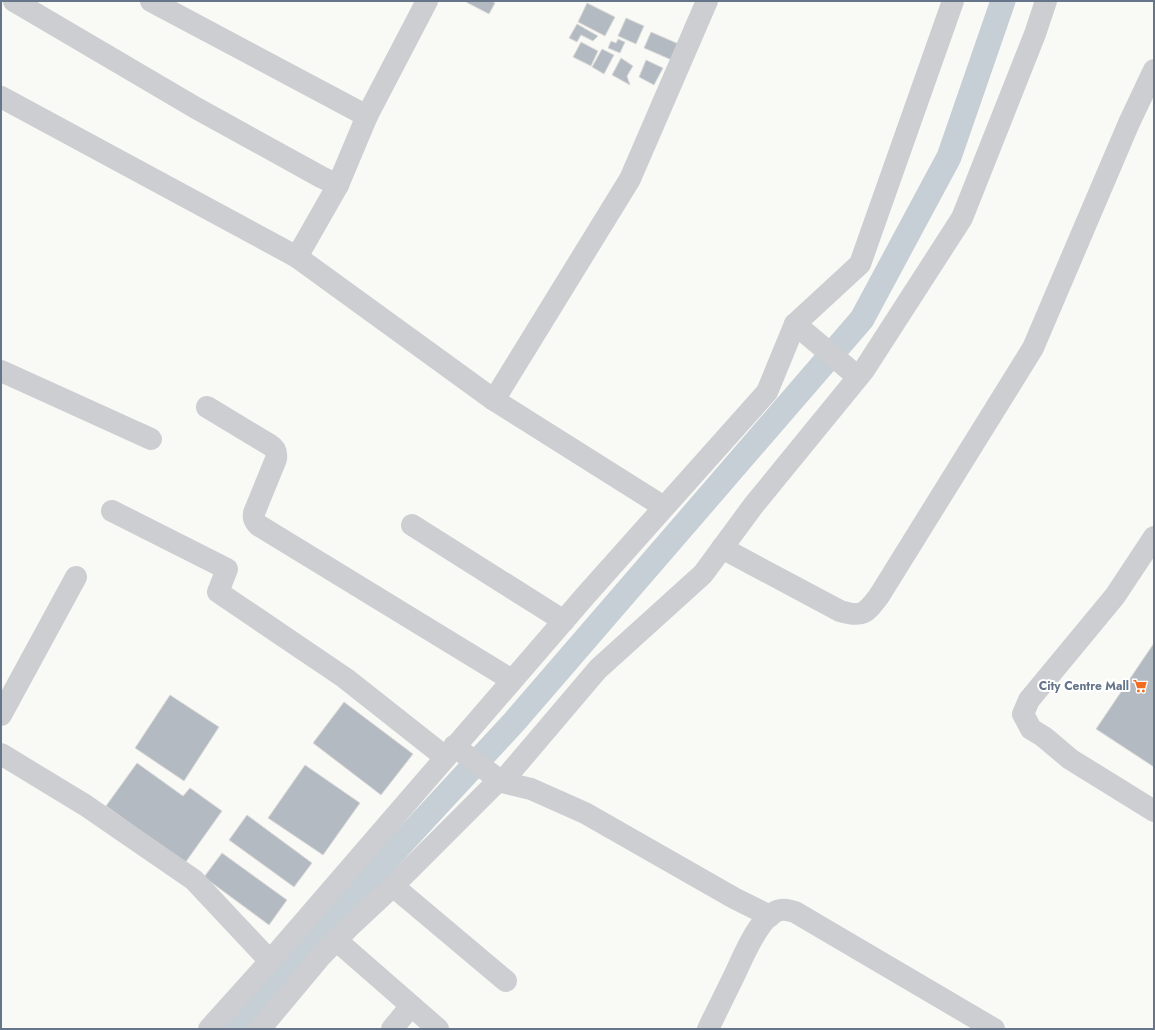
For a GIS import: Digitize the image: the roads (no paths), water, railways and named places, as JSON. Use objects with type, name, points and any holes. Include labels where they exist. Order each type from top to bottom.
[{"type":"street","points":[[14,1],[196,108],[338,185]]},
{"type":"street","points":[[151,1],[367,116]]},
{"type":"street","points":[[297,257],[338,185],[367,116],[427,1]]},
{"type":"street","points":[[494,400],[630,179],[707,1]]},
{"type":"street","points":[[209,1029],[454,752],[512,680],[564,620],[767,392],[801,329],[860,264],[953,1]]},
{"type":"street","points":[[260,1029],[336,940],[393,886],[598,669],[703,574],[752,506],[868,364],[962,218],[1035,34],[1046,1]]},
{"type":"street","points":[[722,548],[840,612],[857,615],[869,609],[879,596],[1033,348],[1129,123],[1154,70]]},
{"type":"street","points":[[1,97],[297,257],[494,400],[664,507]]},
{"type":"street","points":[[801,329],[858,377]]},
{"type":"street","points":[[1,372],[151,438]]},
{"type":"street","points":[[207,407],[270,445],[275,450],[276,459],[254,514],[255,522],[258,525],[512,680]]},
{"type":"street","points":[[112,511],[227,569],[218,592],[454,752],[496,778],[530,789],[585,813],[734,898],[770,916]]},
{"type":"street","points":[[412,525],[564,620]]},
{"type":"street","points":[[1154,537],[1114,596],[1029,700],[1023,714],[1031,729],[1044,737],[1070,759],[1154,811]]},
{"type":"street","points":[[1,716],[76,578]]},
{"type":"street","points":[[1,754],[85,805],[194,880],[270,961]]},
{"type":"street","points":[[393,886],[506,981]]},
{"type":"street","points":[[708,1029],[754,937],[764,921],[774,912],[784,909],[795,912],[994,1029]]},
{"type":"street","points":[[336,940],[438,1029]]},
{"type":"street","points":[[392,1029],[412,1006]]},
{"type":"waterway","points":[[234,1029],[306,947],[514,722],[862,319],[949,157],[1003,1]]},
{"type":"place","name":"City Centre Mall","points":[[1140,686]]}]
